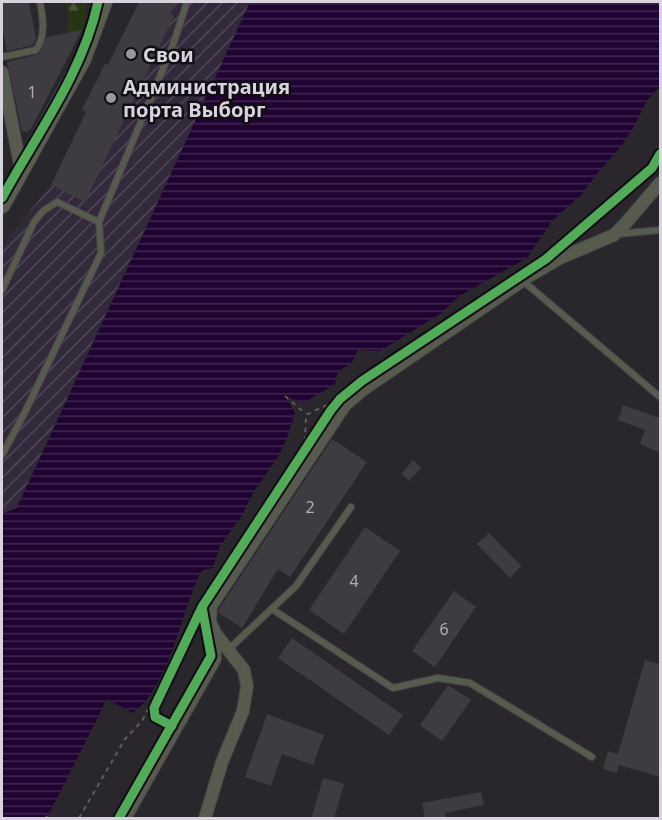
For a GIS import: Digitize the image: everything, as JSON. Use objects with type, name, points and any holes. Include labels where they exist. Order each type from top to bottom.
[{"type":"street","points":[[2,205],[83,59],[104,2]]},
{"type":"street","points":[[2,72],[21,170]]},
{"type":"street","points":[[205,819],[222,762],[243,711],[248,686],[244,670],[215,633],[210,621],[211,606],[345,405],[364,389],[523,281],[560,258],[614,235],[660,183]]},
{"type":"street","points":[[125,819],[216,659],[215,633]]},
{"type":"lane","points":[[2,57],[36,50],[42,43],[43,21],[40,2]]},
{"type":"lane","points":[[2,454],[24,414],[101,253],[99,222],[173,45],[187,2]]},
{"type":"lane","points":[[2,290],[34,222],[43,211],[57,202],[99,222]]},
{"type":"lane","points":[[614,235],[660,230]]},
{"type":"lane","points":[[523,281],[660,397]]},
{"type":"lane","points":[[229,649],[296,586],[351,507]]},
{"type":"lane","points":[[272,609],[393,688],[438,678],[470,683],[592,757]]},
{"type":"path","points":[[554,246],[649,165],[660,146]]},
{"type":"path","points":[[632,179],[658,168],[660,154]]},
{"type":"path","points":[[546,259],[643,175]]},
{"type":"path","points":[[285,396],[306,415],[305,445]]},
{"type":"path","points":[[324,420],[340,399]]},
{"type":"path","points":[[306,415],[330,403]]},
{"type":"path","points":[[305,445],[318,430]]},
{"type":"path","points":[[79,819],[125,739],[142,721],[200,608]]},
{"type":"path","points":[[155,717],[154,708],[202,608],[205,624]]},
{"type":"shaded area","points":[[139,2],[250,2],[16,508],[2,514],[2,250],[4,243],[51,185],[86,112],[82,110],[105,64],[108,65]]},
{"type":"shaded area","points":[[250,2],[660,2],[660,87],[647,100],[622,145],[581,195],[552,221],[527,258],[461,295],[440,314],[380,351],[358,350],[351,364],[338,371],[335,384],[304,403],[286,397],[295,413],[278,457],[220,546],[213,568],[202,570],[156,685],[145,701],[132,713],[76,818],[2,818],[2,514],[17,508]]},
{"type":"green space","points":[[65,2],[87,2],[83,30],[67,33],[69,16]]},
{"type":"pier","points":[[107,699],[133,713],[76,818],[47,818]]},
{"type":"building","points":[[2,2],[29,2],[36,38],[33,45],[7,51],[2,27]]},
{"type":"building","name":"Администрация порта Выборг","points":[[139,2],[176,2],[170,14],[174,16],[85,202],[51,185],[86,112],[82,110],[105,64],[108,65]]},
{"type":"building","points":[[82,30],[31,129],[27,132],[22,131],[7,62],[39,54],[47,37]]},
{"type":"building","points":[[623,405],[660,418],[660,453],[640,444],[645,430],[618,420]]},
{"type":"building","points":[[332,439],[367,462],[290,577],[278,569],[242,628],[219,613],[219,609]]},
{"type":"building","points":[[413,460],[421,468],[409,481],[401,474]]},
{"type":"building","points":[[365,527],[400,551],[344,634],[309,610]]},
{"type":"building","points":[[489,533],[521,566],[510,578],[477,544]]},
{"type":"building","points":[[454,591],[476,607],[435,667],[412,651]]},
{"type":"building","points":[[292,638],[403,715],[389,735],[278,658]]},
{"type":"building","points":[[645,660],[660,664],[660,777],[619,765],[617,773],[603,769],[608,751],[618,754]]},
{"type":"building","points":[[448,685],[471,700],[442,741],[420,725]]},
{"type":"building","points":[[267,714],[324,735],[313,765],[282,754],[271,786],[245,777]]},
{"type":"building","points":[[323,778],[344,784],[334,819],[311,819]]},
{"type":"building","points":[[481,792],[484,805],[445,813],[446,819],[425,819],[422,803]]},
{"type":"cycle path","points":[[2,198],[70,79],[91,28],[98,2]]},
{"type":"cycle path","points":[[119,818],[211,656],[202,607],[331,410],[340,399],[362,381],[546,259],[652,168],[660,154]]},
{"type":"cycle path","points":[[172,726],[155,717],[154,708],[202,607]]},
{"type":"place","name":"Свои","points":[[131,54]]},
{"type":"place","name":"Администрация порта Выборг","points":[[111,98]]}]
